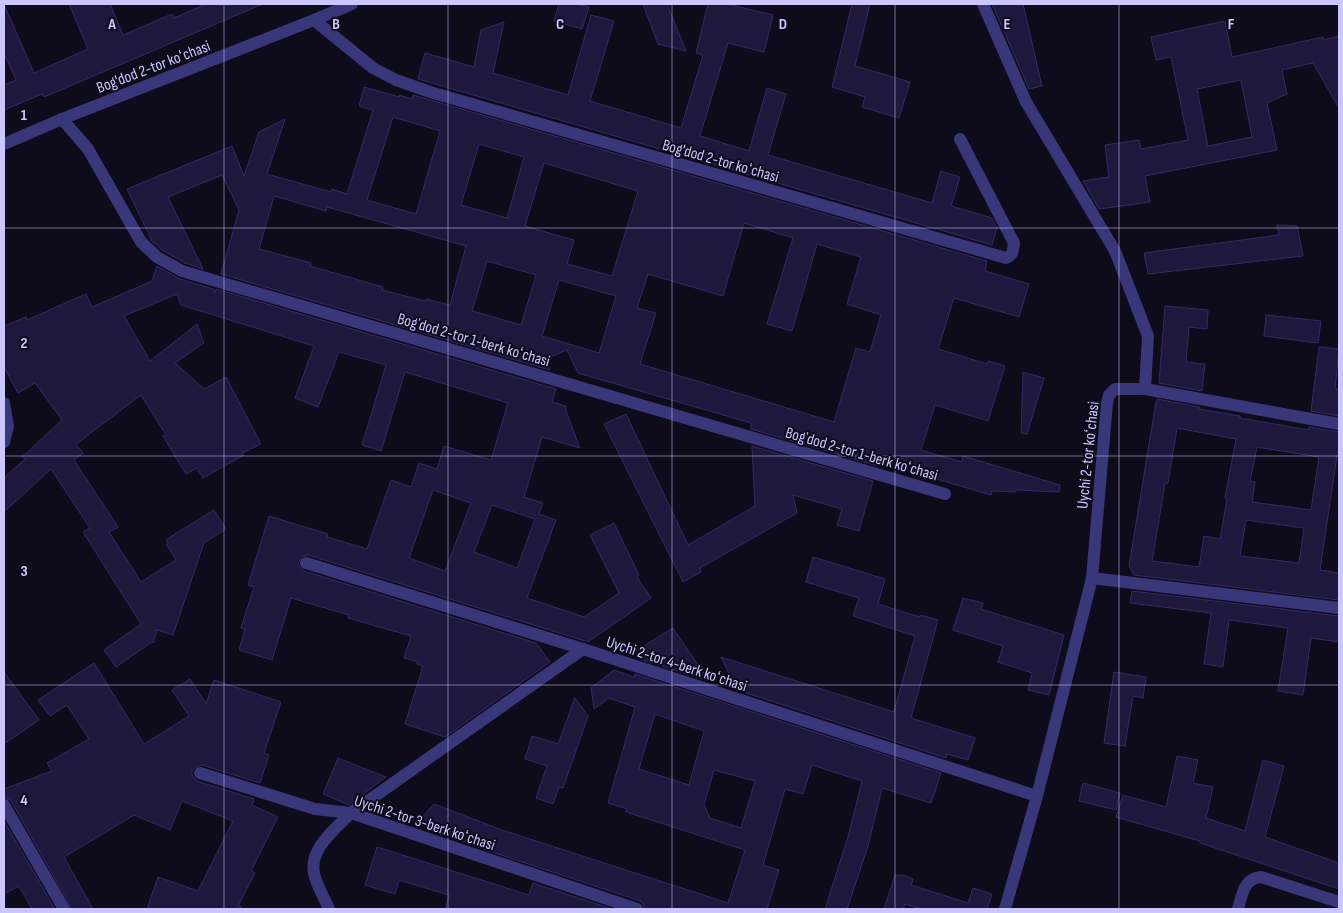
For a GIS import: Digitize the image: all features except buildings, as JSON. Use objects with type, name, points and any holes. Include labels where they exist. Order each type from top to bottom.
[{"type":"street","name":"Bog'dod 2-tor koʻchasi","points":[[4,144],[62,119],[352,4]]},
{"type":"street","points":[[983,4],[1026,102],[1115,252],[1148,336],[1145,389],[1339,424]]},
{"type":"street","name":"Bog'dod 2-tor koʻchasi","points":[[314,20],[374,68],[396,80],[430,92],[1006,258],[1011,256],[1014,243],[960,139]]},
{"type":"street","name":"Bogʼdod 2-tor 1-berk koʻchasi","points":[[62,119],[88,149],[141,242],[157,257],[182,270],[945,494]]},
{"type":"street","name":"Uychi 2-tor koʻchasi","points":[[1005,909],[1037,796],[1092,578],[1107,403],[1115,389],[1145,389]]},
{"type":"street","points":[[4,403],[8,426],[4,442]]},
{"type":"street","name":"Uychi 2-tor 4-berk koʻchasi","points":[[306,563],[583,649],[1037,796]]},
{"type":"street","points":[[1092,578],[1339,608]]},
{"type":"street","points":[[330,909],[314,876],[314,860],[318,849],[325,839],[351,813],[583,649]]},
{"type":"street","name":"Uychi 2-tor 3-berk koʻchasi","points":[[200,773],[315,809],[351,813],[637,909]]},
{"type":"street","points":[[4,805],[64,909]]},
{"type":"street","points":[[1238,909],[1245,886],[1250,879],[1255,877],[1261,877],[1339,902]]}]
